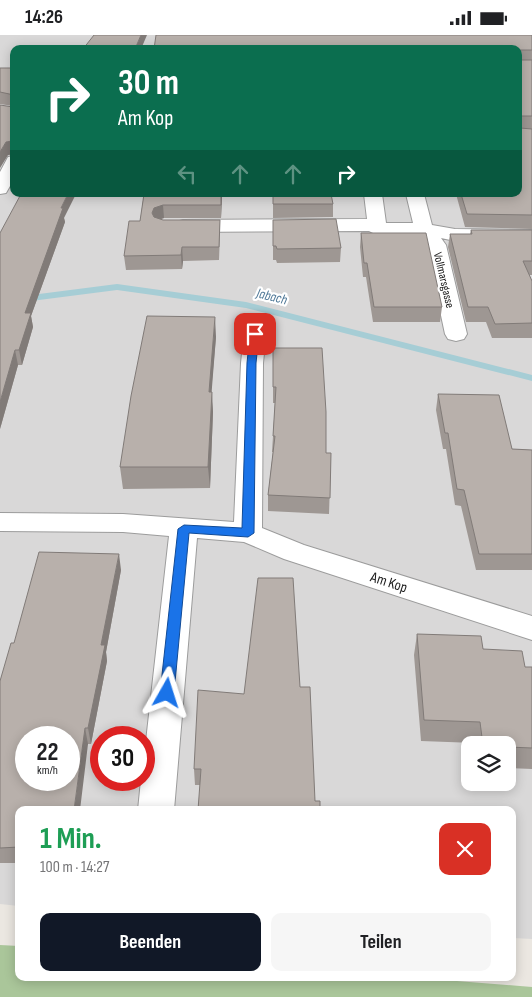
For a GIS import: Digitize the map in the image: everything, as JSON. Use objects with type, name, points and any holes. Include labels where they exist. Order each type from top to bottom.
[{"type":"street","points":[[0,189],[10,169]]},
{"type":"street","points":[[373,197],[377,225]]},
{"type":"street","name":"Vollmarsgasse","points":[[416,197],[424,229],[436,245],[456,334]]},
{"type":"street","name":"Vollmarsgasse","points":[[164,226],[377,225],[377,229],[424,229],[455,235],[532,236]]},
{"type":"street","points":[[248,533],[252,363],[255,334]]},
{"type":"street","name":"Am Kop","points":[[0,522],[123,523],[248,533],[294,552],[532,628]]},
{"type":"street","points":[[156,806],[184,529]]},
{"type":"shaded area","points":[[0,35],[532,35],[532,939],[516,938],[516,806],[15,806],[15,906],[0,904]]},
{"type":"green space","points":[[0,945],[15,946],[15,981],[457,981],[532,987],[532,997],[0,997]]},
{"type":"building","points":[[94,35],[141,35],[137,45],[86,45]]},
{"type":"building","points":[[156,35],[532,35],[532,50],[522,50],[522,45],[155,45]]},
{"type":"building","points":[[522,60],[532,60],[532,116],[522,116]]},
{"type":"building","points":[[0,68],[10,68],[10,94],[0,92]]},
{"type":"building","points":[[0,105],[10,107],[10,141],[6,142],[0,152]]},
{"type":"building","points":[[522,128],[532,129],[532,215],[467,214],[462,197],[522,197]]},
{"type":"building","points":[[19,197],[66,197],[25,313],[31,313],[19,350],[15,350],[0,402],[0,233]]},
{"type":"building","points":[[144,197],[221,197],[221,205],[163,205],[154,208],[152,213],[154,217],[163,220],[220,220],[219,247],[182,247],[181,255],[124,256],[129,221],[140,221]]},
{"type":"building","points":[[273,197],[332,197],[333,204],[273,204]]},
{"type":"building","points":[[336,219],[341,248],[277,249],[276,246],[273,246],[273,220]]},
{"type":"building","points":[[471,230],[532,230],[532,261],[523,261],[532,281],[532,323],[495,324],[488,307],[468,307],[450,234],[472,234]]},
{"type":"building","points":[[361,233],[426,233],[442,307],[374,307],[367,263],[364,263]]},
{"type":"building","points":[[147,316],[215,317],[209,392],[212,392],[208,467],[120,467],[131,396]]},
{"type":"building","points":[[273,348],[322,348],[326,412],[326,453],[331,453],[330,498],[268,495],[275,436],[273,436],[276,387],[273,387]]},
{"type":"building","points":[[438,394],[499,395],[512,449],[532,450],[532,554],[479,554],[464,490],[457,489],[448,433],[445,433]]},
{"type":"building","points":[[39,552],[119,554],[101,645],[105,645],[88,728],[85,728],[80,765],[80,726],[15,726],[15,791],[77,791],[75,806],[15,806],[15,847],[0,848],[0,681],[11,643],[14,643]]},
{"type":"building","points":[[258,578],[293,578],[300,687],[310,687],[315,801],[320,801],[320,806],[198,806],[201,769],[194,769],[198,690],[244,694]]},
{"type":"building","points":[[417,634],[481,636],[483,649],[522,651],[525,667],[532,667],[532,748],[516,747],[516,736],[482,736],[480,722],[424,720]]},
{"type":"waterway","name":"Jabach","points":[[0,302],[117,287],[246,305],[532,378]]},
{"type":"route","points":[[167,693],[184,529],[248,533],[252,363],[255,334]]}]
